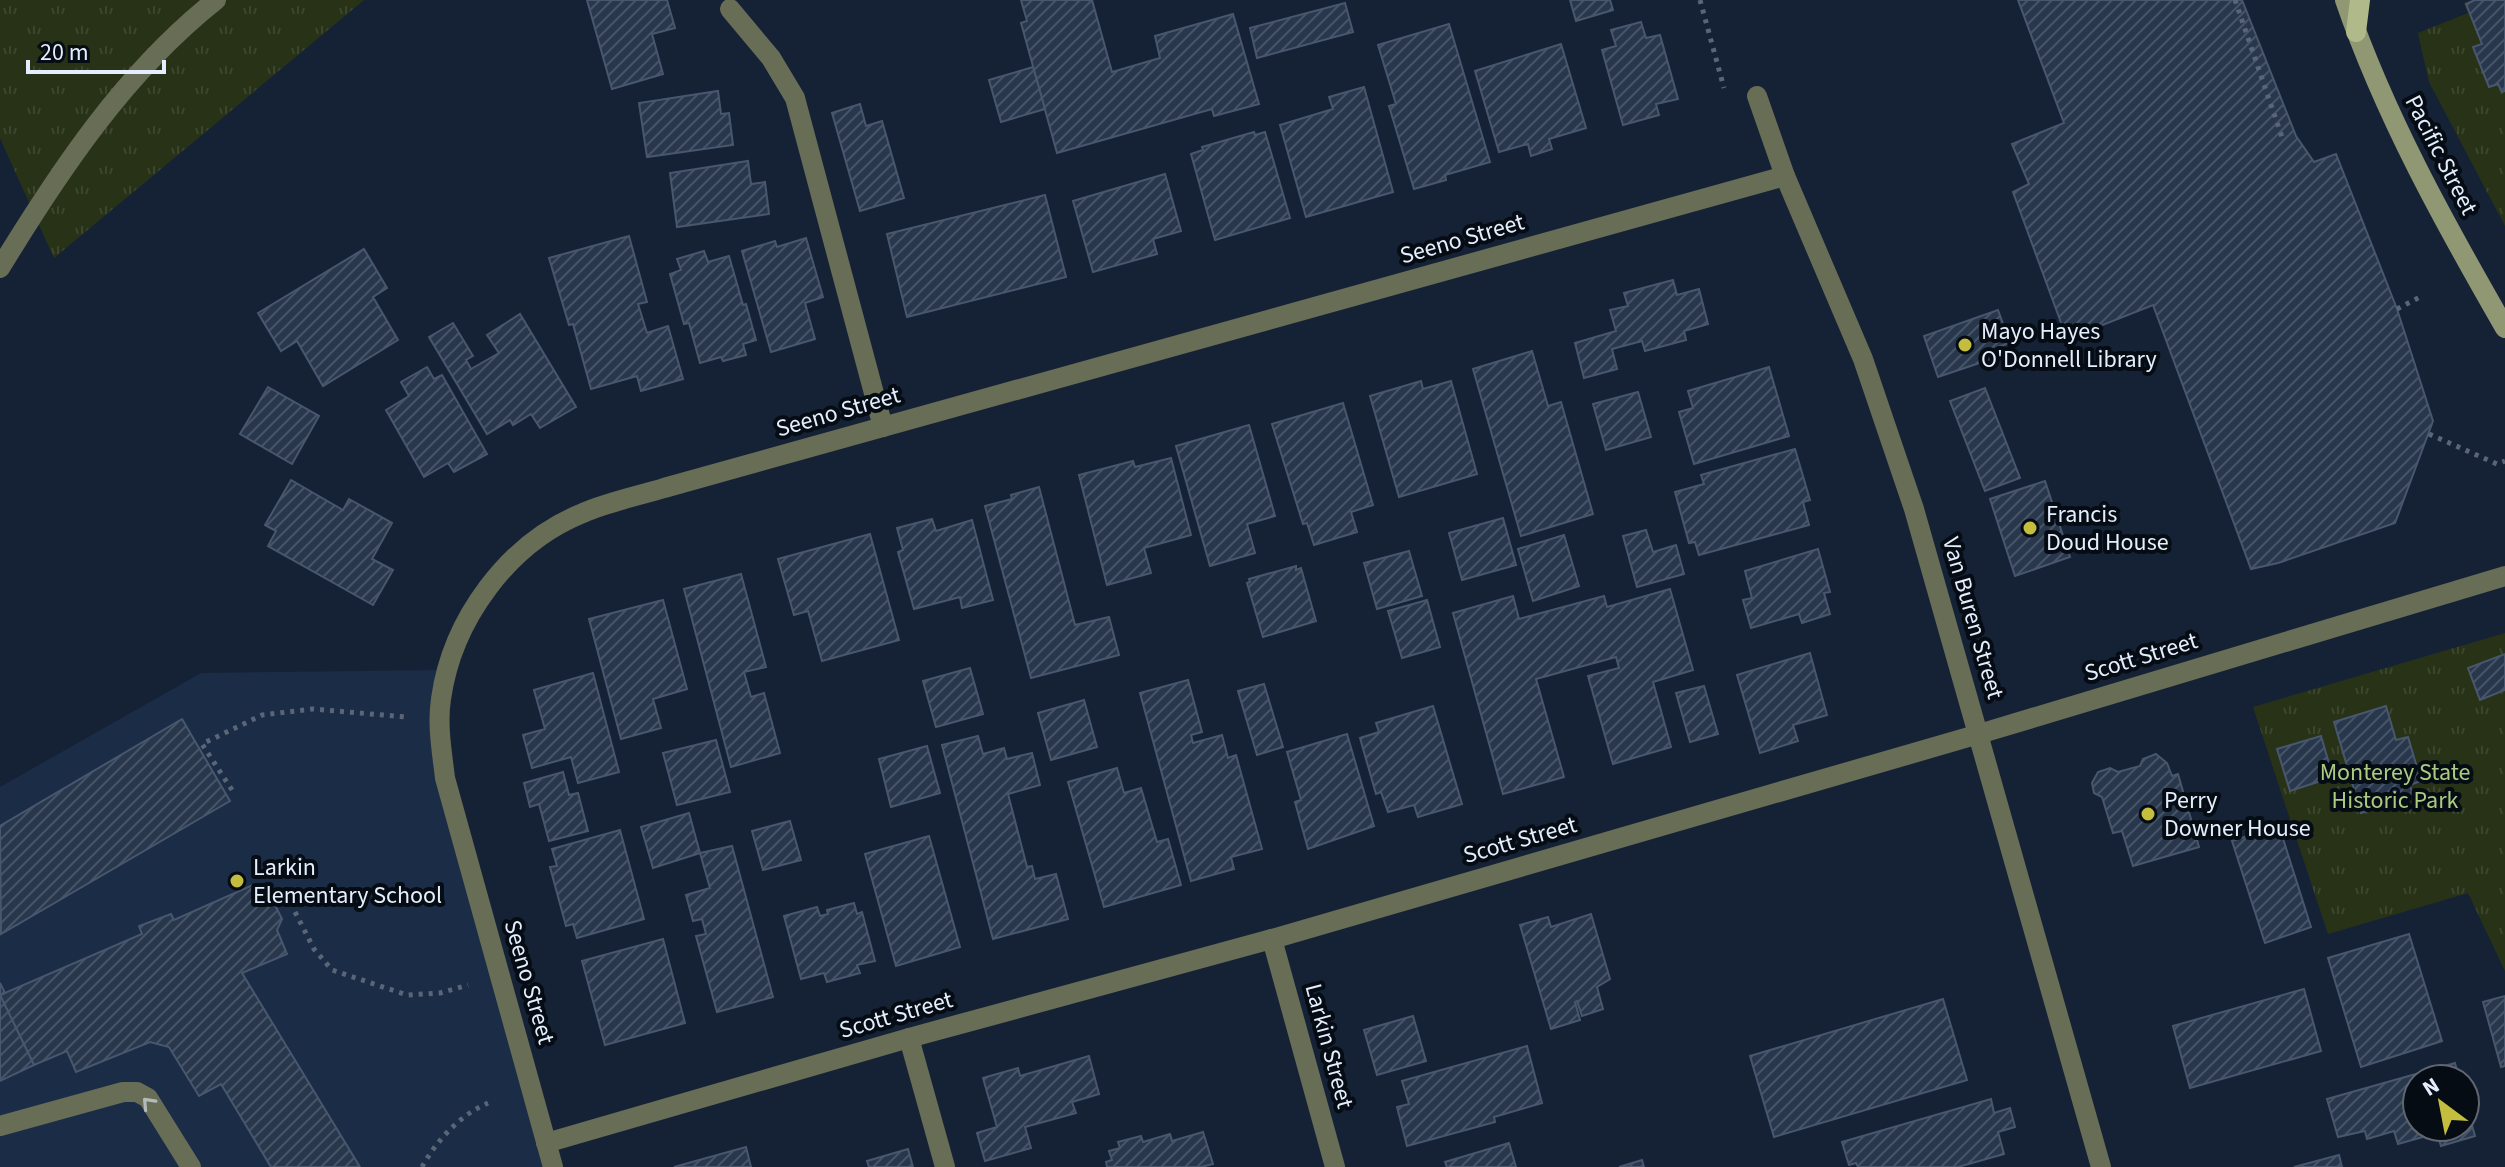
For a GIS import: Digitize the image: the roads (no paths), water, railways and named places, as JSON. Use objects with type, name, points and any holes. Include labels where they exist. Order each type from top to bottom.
[{"type":"main road","name":"Pacific Street","points":[[2345,0],[2410,155],[2505,328]]},
{"type":"main road","points":[[2356,32],[2360,0]]},
{"type":"street","points":[[0,268],[71,156],[103,115],[166,44],[216,0]]},
{"type":"street","points":[[730,9],[771,58],[795,98],[883,427]]},
{"type":"street","name":"Van Buren Street","points":[[1757,96],[1785,176],[1884,417],[1914,509],[2101,1167]]},
{"type":"street","name":"Seeno Street","points":[[553,1167],[445,778],[440,719],[446,670],[470,612],[531,541],[582,513],[1785,176]]},
{"type":"street","name":"Scott Street","points":[[546,1143],[909,1038],[1272,939],[1979,734],[2505,576]]},
{"type":"street","name":"Larkin Street","points":[[1272,939],[1335,1167]]},
{"type":"street","points":[[909,1038],[945,1167]]},
{"type":"street","points":[[0,1126],[123,1092],[137,1092],[148,1098],[191,1167]]},
{"type":"place","name":"Mayo Hayes O'Donnell Library","points":[[1965,345]]},
{"type":"place","name":"Francis Doud House","points":[[2030,528]]},
{"type":"place","name":"Perry Downer House","points":[[2148,814]]},
{"type":"place","name":"Larkin Elementary School","points":[[237,881]]},
{"type":"park label","name":"Monterey State Historic Park","points":[[2395,786]]}]
